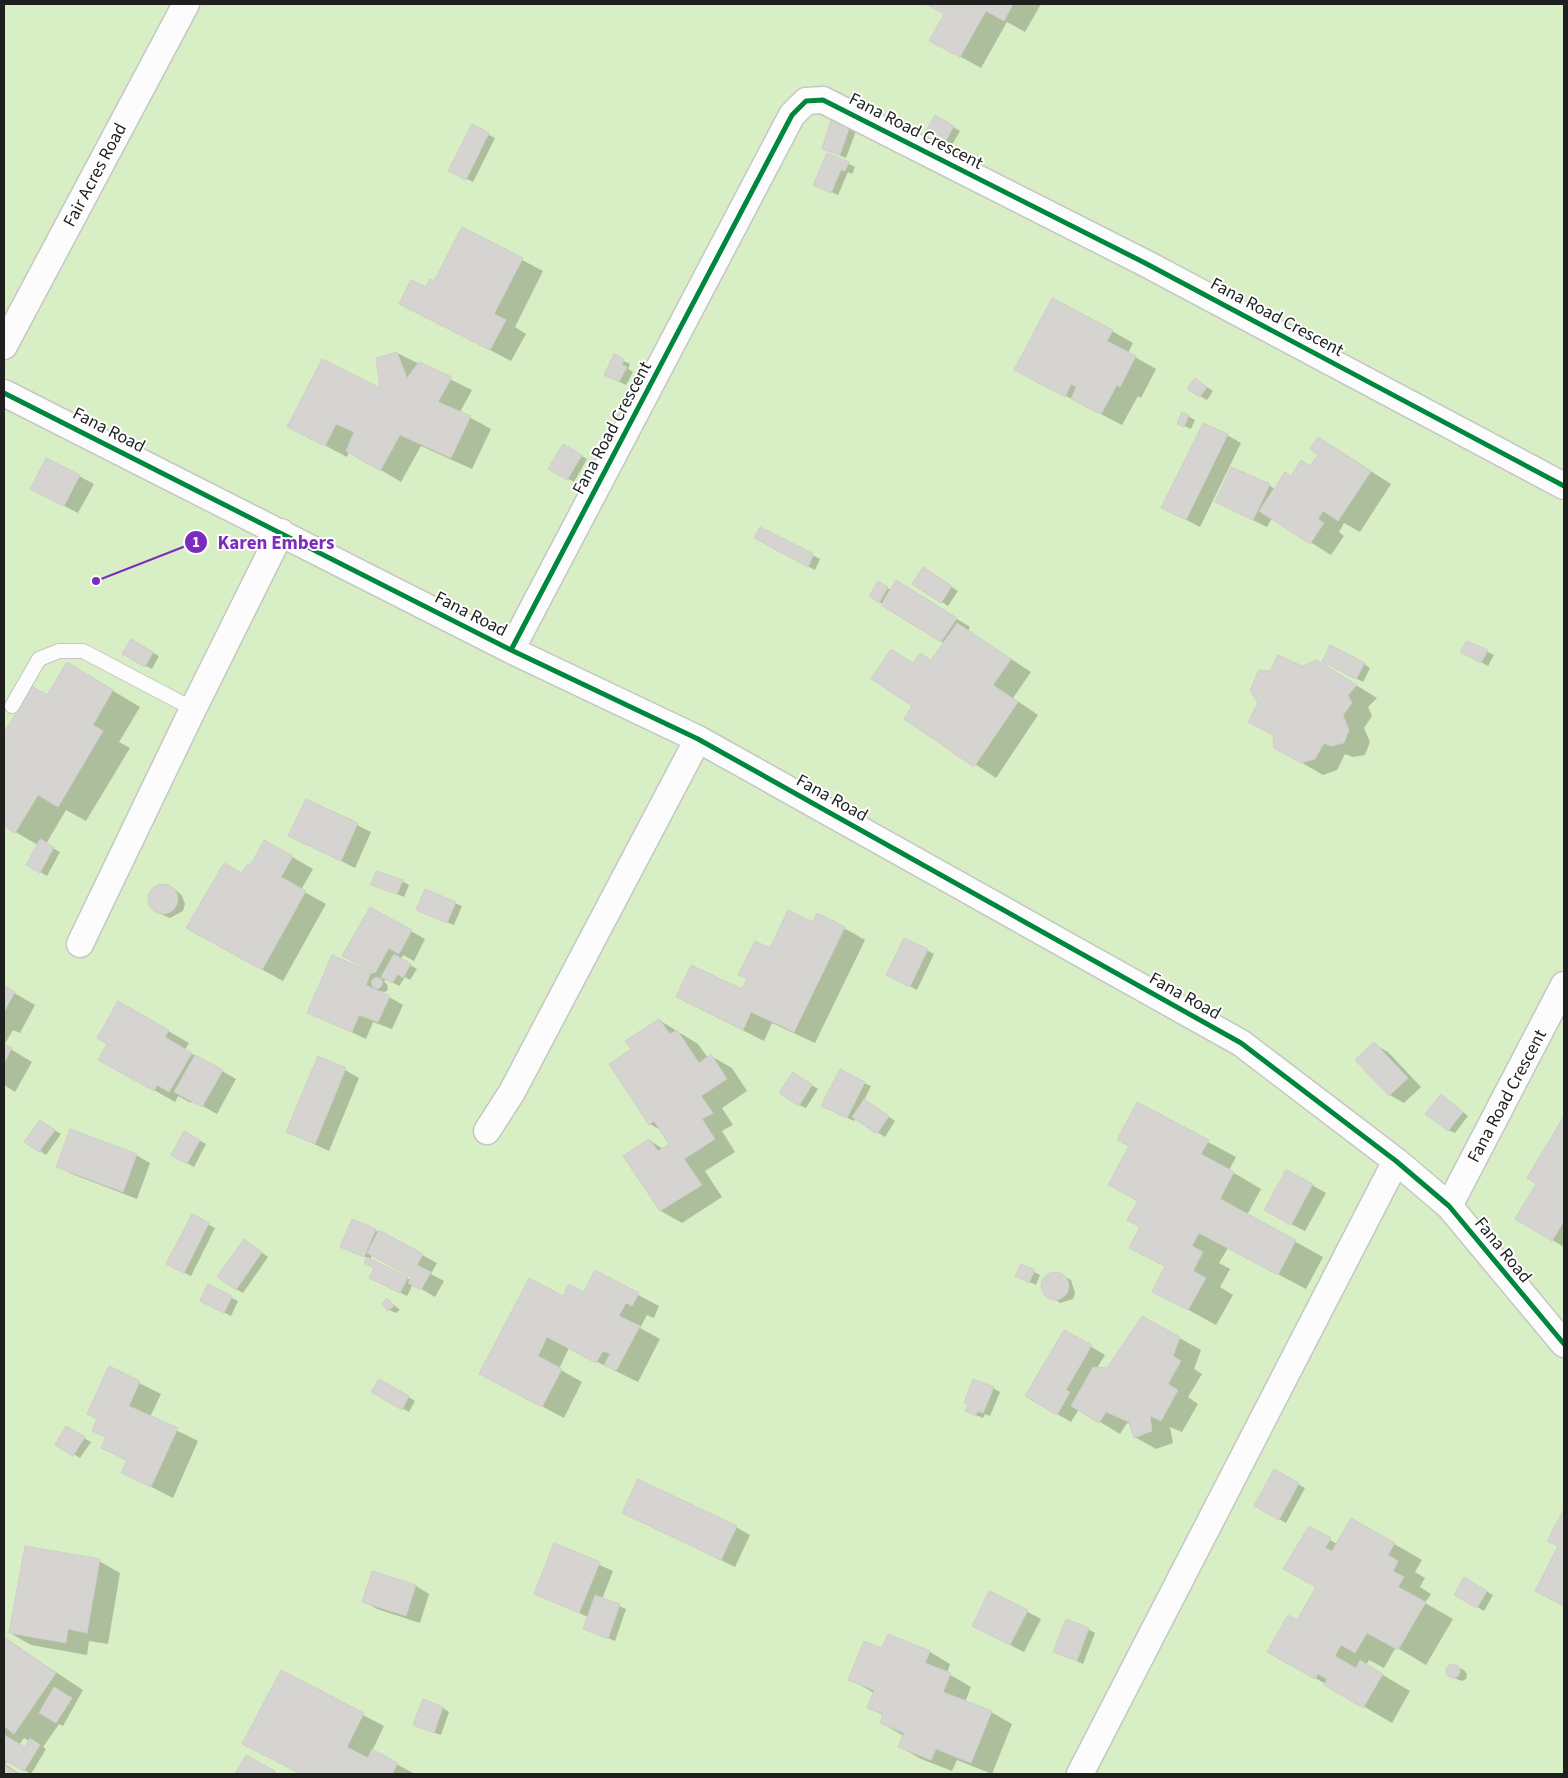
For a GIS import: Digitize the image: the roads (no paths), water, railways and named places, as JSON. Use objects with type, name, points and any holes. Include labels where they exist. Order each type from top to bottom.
[{"type":"street","name":"Fair Acres Road","points":[[4,346],[186,4]]},
{"type":"street","name":"Fana Road Crescent","points":[[511,650],[792,115],[806,101],[823,100],[1145,262],[1564,486]]},
{"type":"street","name":"Fana Road","points":[[4,393],[511,650],[698,739],[1241,1043],[1450,1206],[1564,1344]]},
{"type":"street","points":[[80,944],[281,532]]},
{"type":"street","points":[[487,1131],[512,1092],[698,739]]},
{"type":"street","name":"Fana Road Crescent","points":[[1450,1206],[1564,985]]},
{"type":"street","points":[[1080,1774],[1396,1162]]},
{"type":"lane","points":[[12,706],[39,660],[59,651],[83,651],[193,709]]},
{"type":"place","name":"Karen Embers","points":[[96,581]]}]
